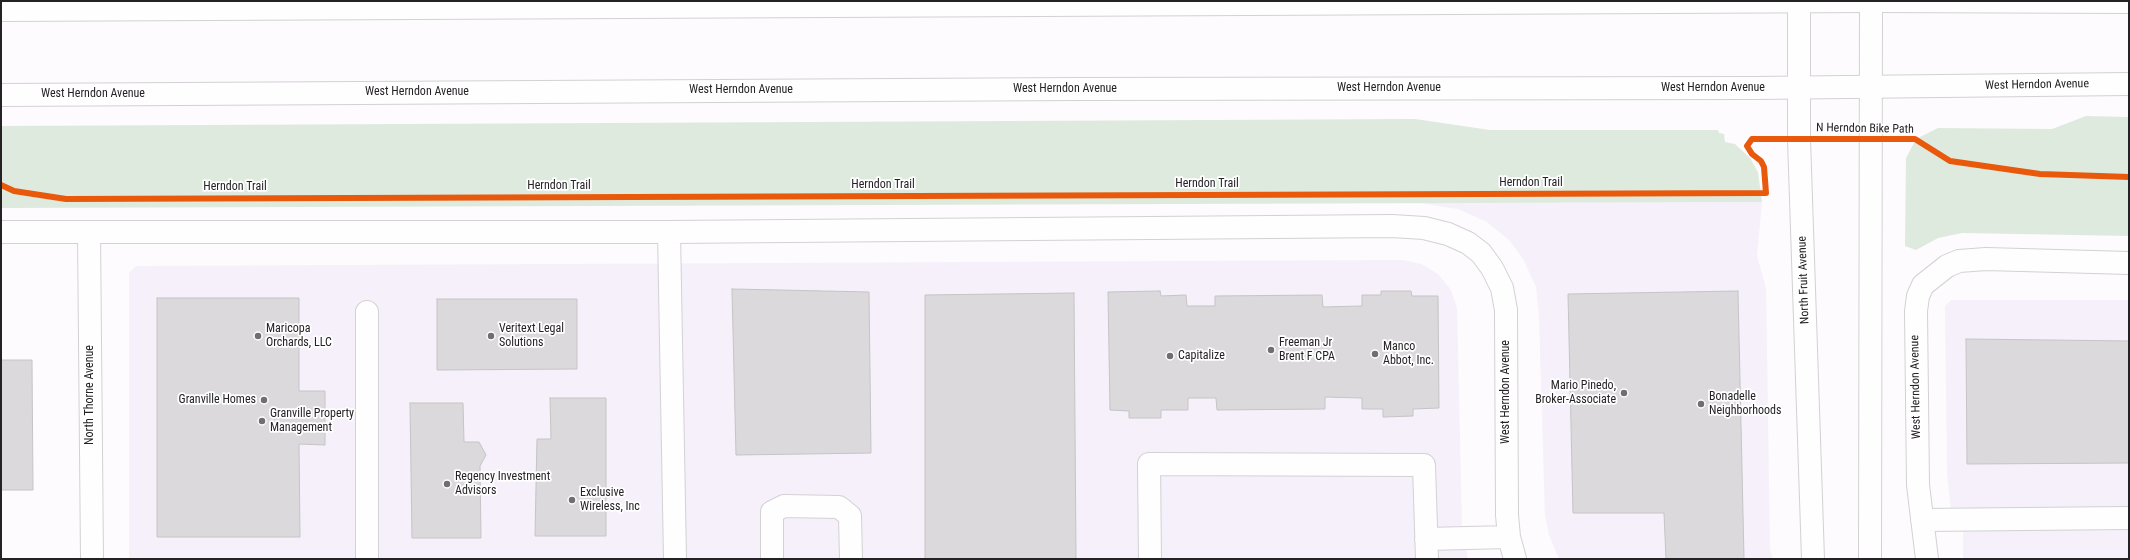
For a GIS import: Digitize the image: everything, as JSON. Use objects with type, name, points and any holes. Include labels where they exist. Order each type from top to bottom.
[{"type":"main road","points":[[1870,559],[1871,1]]},
{"type":"main road","points":[[1,10],[1871,1],[2129,2]]},
{"type":"main road","name":"North Fruit Avenue","points":[[1799,2],[1799,147],[1813,559]]},
{"type":"main road","name":"West Herndon Avenue","points":[[1,94],[1069,89],[1799,88],[2129,84]]},
{"type":"main road","name":"West Herndon Avenue","points":[[1,232],[669,232],[1392,226],[1424,228],[1448,234],[1468,243],[1481,253],[1492,268],[1502,288],[1506,310],[1509,537],[1515,559]]},
{"type":"main road","name":"North Thorne Avenue","points":[[89,232],[92,559]]},
{"type":"main road","points":[[669,232],[675,559]]},
{"type":"main road","name":"West Herndon Avenue","points":[[1927,559],[1918,486],[1916,311],[1918,296],[1923,285],[1947,266],[1959,261],[1986,258],[2129,263]]},
{"type":"main road","points":[[367,312],[367,559]]},
{"type":"main road","points":[[1150,559],[1149,464],[1424,465],[1426,549],[1509,537]]},
{"type":"main road","points":[[772,559],[772,512],[784,506],[839,507],[850,516],[852,559]]},
{"type":"main road","points":[[1922,520],[2129,518]]},
{"type":"shaded area","points":[[2086,116],[2129,117],[2129,236],[1962,233],[1938,238],[1916,250],[1905,246],[1906,158],[1916,139],[1938,128],[2052,129]]},
{"type":"shaded area","points":[[1415,119],[1490,130],[1718,130],[1719,133],[1724,134],[1725,142],[1735,144],[1750,158],[1758,172],[1762,202],[1,208],[1,126]]},
{"type":"shaded area","points":[[1762,202],[1757,256],[1766,288],[1770,549],[1773,559],[1559,559],[1549,535],[1545,516],[1539,317],[1536,287],[1523,259],[1510,241],[1487,222],[1458,209],[1420,203]]},
{"type":"shaded area","points":[[1403,260],[1421,264],[1438,274],[1451,290],[1457,308],[1462,525],[1468,559],[129,559],[129,273],[136,266]]},
{"type":"shaded area","points":[[1951,300],[2129,300],[2129,559],[1963,559],[1963,511],[1951,511],[1947,474],[1945,306]]},
{"type":"building","points":[[732,289],[869,292],[871,453],[736,455]]},
{"type":"building","points":[[1160,291],[1161,296],[1186,295],[1187,306],[1215,306],[1215,296],[1322,295],[1323,307],[1362,306],[1362,295],[1381,295],[1381,291],[1411,291],[1412,296],[1438,296],[1439,408],[1413,409],[1413,416],[1383,417],[1383,409],[1362,409],[1362,398],[1325,397],[1325,409],[1217,410],[1216,398],[1188,398],[1188,410],[1161,410],[1161,418],[1129,418],[1129,411],[1110,410],[1108,292]]},
{"type":"building","points":[[1738,291],[1744,559],[1666,559],[1664,513],[1573,513],[1568,294]]},
{"type":"building","points":[[1074,293],[1076,559],[925,559],[925,295]]},
{"type":"building","points":[[157,298],[299,298],[299,391],[325,391],[325,445],[299,444],[300,537],[157,537]]},
{"type":"building","points":[[437,299],[577,299],[577,369],[437,370]]},
{"type":"building","points":[[1966,339],[2129,341],[2129,463],[1967,464]]},
{"type":"building","points":[[1,360],[32,360],[33,490],[1,490]]},
{"type":"building","points":[[550,398],[606,398],[606,536],[535,536],[537,439],[551,439]]},
{"type":"building","points":[[410,403],[463,403],[464,442],[479,442],[486,455],[480,466],[481,538],[412,538]]},
{"type":"cycle path","name":"N Herndon Bike Path","points":[[1,185],[14,191],[66,199],[1766,193],[1764,167],[1761,161],[1752,154],[1747,146],[1752,139],[1915,139],[1950,161],[2040,174],[2129,177]]},
{"type":"place","name":"Maricopa Orchards, LLC","points":[[258,336]]},
{"type":"place","name":"Veritext Legal Solutions","points":[[491,336]]},
{"type":"place","name":"Freeman Jr Brent F CPA","points":[[1271,350]]},
{"type":"place","name":"Manco Abbot, Inc.","points":[[1375,354]]},
{"type":"place","name":"Capitalize","points":[[1170,356]]},
{"type":"place","name":"Mario Pinedo, Broker-Associate","points":[[1624,393]]},
{"type":"place","name":"Granville Homes","points":[[264,400]]},
{"type":"place","name":"Bonadelle Neighborhoods","points":[[1701,404]]},
{"type":"place","name":"Granville Property Management","points":[[262,421]]},
{"type":"place","name":"Regency Investment Advisors","points":[[447,484]]},
{"type":"place","name":"Exclusive Wireless, Inc","points":[[572,500]]}]
